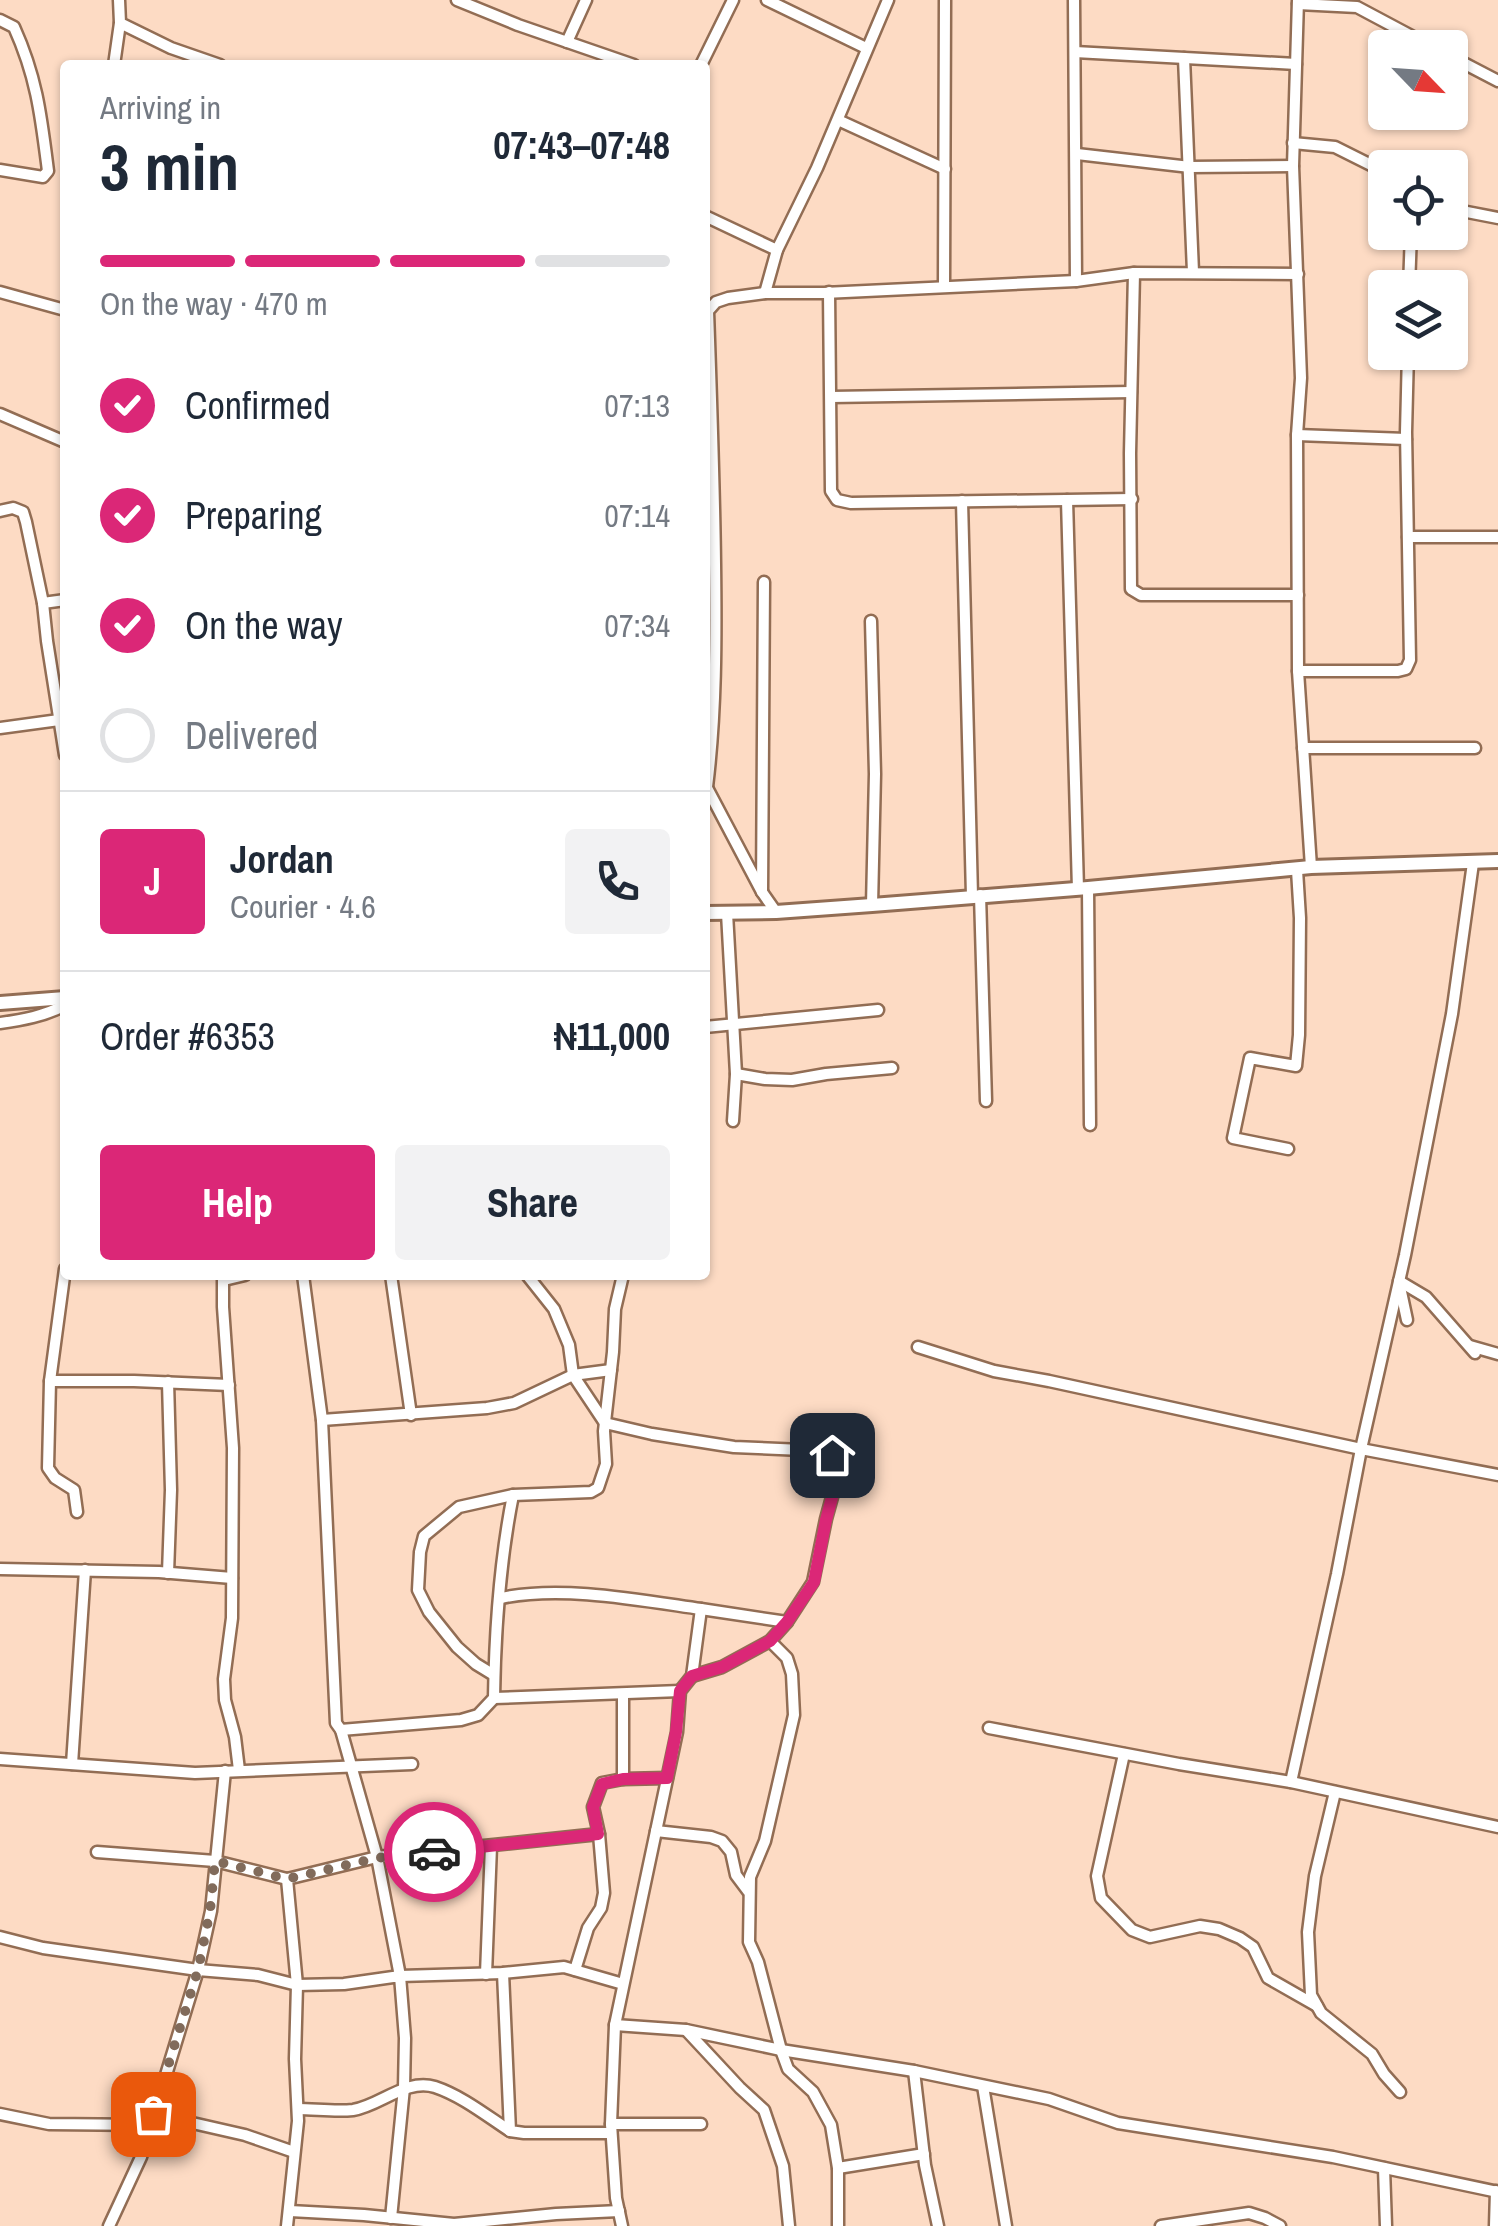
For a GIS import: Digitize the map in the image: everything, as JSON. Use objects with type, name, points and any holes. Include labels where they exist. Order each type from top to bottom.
[{"type":"street","points":[[115,60],[119,0]]},
{"type":"street","points":[[457,0],[619,60]]},
{"type":"street","points":[[567,42],[586,0]]},
{"type":"street","points":[[703,60],[733,0]]},
{"type":"street","points":[[767,0],[866,48]]},
{"type":"street","points":[[765,293],[777,250],[888,0]]},
{"type":"street","points":[[944,286],[945,0]]},
{"type":"street","points":[[1074,0],[1076,280]]},
{"type":"street","points":[[1312,867],[1298,671],[1297,435],[1301,378],[1293,166],[1298,2],[1357,7],[1400,30]]},
{"type":"street","points":[[0,20],[14,26],[28,58],[41,106],[48,170],[44,177],[0,170]]},
{"type":"street","points":[[120,23],[205,60]]},
{"type":"street","points":[[1075,52],[1296,64]]},
{"type":"street","points":[[1184,58],[1193,272]]},
{"type":"street","points":[[1468,65],[1498,81]]},
{"type":"street","points":[[838,120],[945,169]]},
{"type":"street","points":[[1294,143],[1335,147],[1368,164]]},
{"type":"street","points":[[1077,154],[1190,167],[1293,166]]},
{"type":"street","points":[[1468,213],[1498,218]]},
{"type":"street","points":[[710,218],[777,250]]},
{"type":"street","points":[[710,309],[728,298],[765,293],[1076,280],[1134,273],[1298,274]]},
{"type":"street","points":[[1134,273],[1132,589],[1141,595],[1298,595]]},
{"type":"street","points":[[0,292],[60,309]]},
{"type":"street","points":[[829,292],[832,491],[836,500],[851,503],[1132,499]]},
{"type":"street","points":[[1298,671],[1398,671],[1406,669],[1410,660],[1408,370]]},
{"type":"street","points":[[831,397],[1131,392]]},
{"type":"street","points":[[0,414],[60,440]]},
{"type":"street","points":[[1297,435],[1406,438]]},
{"type":"street","points":[[1067,500],[1090,1124]]},
{"type":"street","points":[[962,501],[986,1102]]},
{"type":"street","points":[[0,511],[13,508],[23,512],[43,603],[60,720],[0,728]]},
{"type":"street","points":[[710,508],[716,657],[710,758]]},
{"type":"street","points":[[1408,536],[1498,537]]},
{"type":"street","points":[[762,892],[764,582]]},
{"type":"street","points":[[43,603],[60,601]]},
{"type":"street","points":[[871,621],[875,774],[872,905]]},
{"type":"street","points":[[1303,748],[1475,748]]},
{"type":"street","points":[[710,793],[776,912]]},
{"type":"street","points":[[710,913],[872,905],[1312,867],[1498,861]]},
{"type":"street","points":[[1292,1782],[1452,1014],[1473,863]]},
{"type":"street","points":[[1288,1149],[1232,1138],[1250,1058],[1296,1066],[1300,918],[1297,870]]},
{"type":"street","points":[[728,912],[736,1074],[734,1121]]},
{"type":"street","points":[[0,1002],[60,1001]]},
{"type":"street","points":[[0,1023],[60,1006]]},
{"type":"street","points":[[710,1027],[878,1010]]},
{"type":"street","points":[[736,1074],[792,1080],[892,1068]]},
{"type":"street","points":[[64,1280],[50,1381],[48,1468],[55,1478],[74,1490],[77,1512]]},
{"type":"street","points":[[224,1280],[233,1448],[232,1618],[224,1679],[239,1770]]},
{"type":"street","points":[[305,1280],[322,1420],[336,1723],[342,1730],[377,1858],[400,1976],[404,2088],[391,2218]]},
{"type":"street","points":[[391,1280],[411,1415]]},
{"type":"street","points":[[531,1280],[558,1317],[569,1345],[573,1375],[605,1423],[734,1447],[826,1451],[836,1460],[837,1479],[814,1582],[770,1641],[722,1667],[692,1676]]},
{"type":"street","points":[[494,1675],[457,1647],[429,1612],[418,1590],[424,1536],[459,1506],[513,1495],[591,1492],[598,1488],[606,1464],[605,1423],[615,1309],[622,1280]]},
{"type":"street","points":[[1399,1281],[1407,1320]]},
{"type":"street","points":[[1399,1281],[1426,1297],[1472,1349],[1498,1354]]},
{"type":"street","points":[[918,1347],[994,1371],[1494,1475]]},
{"type":"street","points":[[322,1420],[514,1404],[573,1375],[611,1370]]},
{"type":"street","points":[[50,1381],[229,1385]]},
{"type":"street","points":[[168,1382],[168,1573]]},
{"type":"street","points":[[342,1730],[461,1720],[478,1715],[494,1698],[495,1632],[513,1495]]},
{"type":"street","points":[[0,1569],[232,1578]]},
{"type":"street","points":[[72,1764],[85,1570]]},
{"type":"street","points":[[501,1598],[529,1592],[667,1602],[787,1622]]},
{"type":"street","points":[[622,2226],[611,2128],[615,2025],[676,1732],[680,1691],[692,1676],[701,1609]]},
{"type":"street","points":[[770,1641],[788,1658],[794,1715],[770,1822],[750,1878],[749,1942],[788,2068],[813,2092],[831,2125],[838,2168],[838,2226]]},
{"type":"street","points":[[494,1698],[680,1691]]},
{"type":"street","points":[[623,1694],[623,1779]]},
{"type":"street","points":[[990,1728],[1292,1782],[1498,1827]]},
{"type":"street","points":[[1124,1754],[1096,1876],[1101,1898],[1132,1930],[1150,1937],[1200,1926],[1240,1938],[1253,1947],[1268,1978],[1317,2006]]},
{"type":"street","points":[[0,1759],[195,1772],[412,1764]]},
{"type":"street","points":[[109,2226],[141,2156],[198,1970],[210,1911],[225,1772]]},
{"type":"street","points":[[575,1970],[604,1893],[593,1807],[602,1784],[623,1779],[667,1778]]},
{"type":"street","points":[[1335,1792],[1315,1876],[1308,1932],[1311,1995],[1321,2013],[1372,2054],[1400,2092]]},
{"type":"street","points":[[656,1831],[711,1837],[722,1842],[731,1852],[736,1874],[749,1892]]},
{"type":"street","points":[[97,1852],[215,1861],[287,1879],[377,1858],[598,1834]]},
{"type":"street","points":[[486,1974],[491,1846]]},
{"type":"street","points":[[287,1879],[297,1984],[298,2109],[287,2226]]},
{"type":"street","points":[[0,1937],[43,1948],[258,1975],[297,1984],[564,1967],[623,1984]]},
{"type":"street","points":[[504,1973],[510,2131]]},
{"type":"street","points":[[615,2025],[686,2030],[914,2071],[1048,2099],[1118,2122],[1334,2157],[1497,2192],[1495,2226]]},
{"type":"street","points":[[686,2030],[764,2110],[783,2166],[789,2226]]},
{"type":"street","points":[[914,2071],[938,2226]]},
{"type":"street","points":[[298,2109],[351,2110],[372,2105],[404,2088],[432,2086],[510,2131],[524,2133],[701,2124]]},
{"type":"street","points":[[983,2086],[1006,2226]]},
{"type":"street","points":[[0,2114],[49,2124],[152,2120],[246,2135],[294,2152]]},
{"type":"street","points":[[838,2168],[924,2154]]},
{"type":"street","points":[[1384,2168],[1386,2226]]},
{"type":"street","points":[[290,2212],[364,2221],[391,2218],[454,2225],[550,2221],[556,2214],[619,2211]]},
{"type":"street","points":[[1161,2226],[1249,2214],[1280,2226]]},
{"type":"way so far","points":[[153,2114],[198,1970],[215,1861],[287,1879],[377,1858],[434,1852]]},
{"type":"route","points":[[434,1852],[598,1834],[593,1807],[602,1784],[623,1779],[667,1778],[680,1691],[692,1676],[722,1667],[770,1641],[814,1582],[837,1479],[838,1468],[832,1455]]}]
